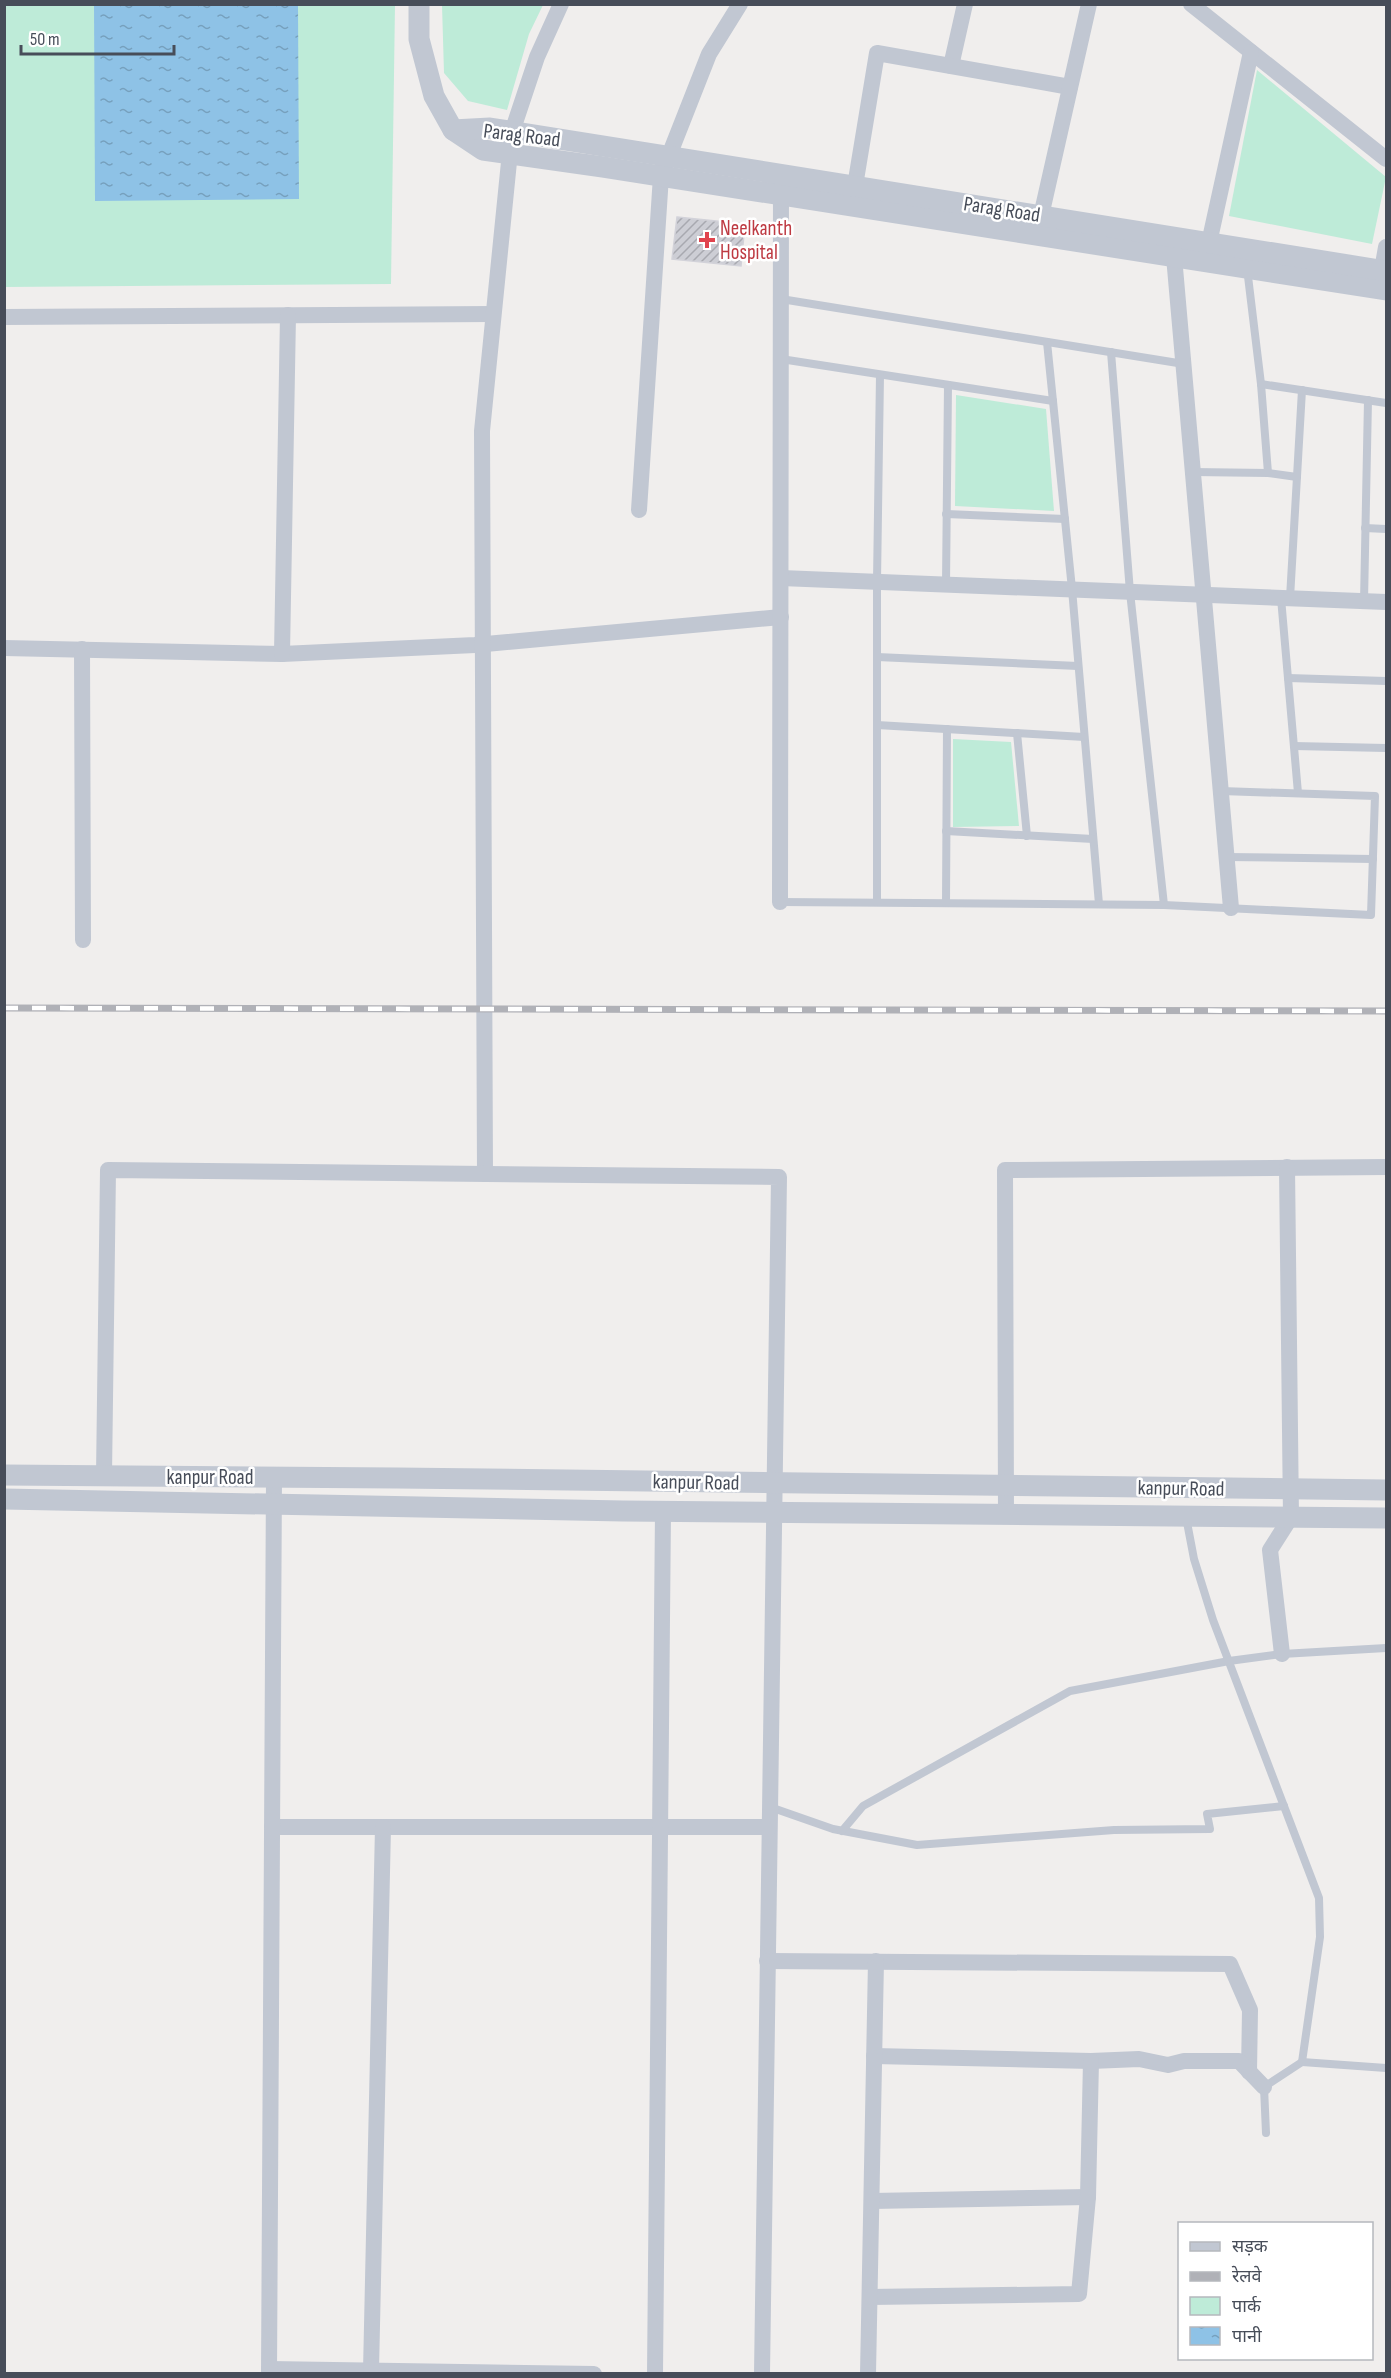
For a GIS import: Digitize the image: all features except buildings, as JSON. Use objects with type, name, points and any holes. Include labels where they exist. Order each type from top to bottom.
[{"type":"street","points":[[419,4],[419,39],[434,96],[453,130]]},
{"type":"street","points":[[485,1174],[482,431],[512,132],[537,57],[561,4]]},
{"type":"street","points":[[639,510],[666,166],[709,54],[740,4]]},
{"type":"street","points":[[951,66],[965,4]]},
{"type":"street","points":[[1041,216],[1089,4]]},
{"type":"street","points":[[1191,4],[1386,159]]},
{"type":"street","points":[[1209,243],[1251,52]]},
{"type":"street","points":[[855,186],[877,53],[1070,87]]},
{"type":"street","name":"Parag Road","points":[[453,130],[490,128],[666,166],[1173,246],[1209,243],[1385,277]]},
{"type":"street","name":"Parag Road","points":[[453,130],[483,150],[666,166]]},
{"type":"street","points":[[780,902],[781,184]]},
{"type":"street","name":"Parag Road","points":[[781,184],[855,186],[1041,216],[1173,246],[1247,268],[1385,277]]},
{"type":"street","points":[[1173,246],[1232,908]]},
{"type":"street","points":[[1385,277],[1386,247]]},
{"type":"street","points":[[4,317],[493,314]]},
{"type":"street","points":[[282,654],[288,315]]},
{"type":"street","points":[[781,578],[1386,602]]},
{"type":"street","points":[[4,648],[282,654],[483,643],[781,617]]},
{"type":"street","points":[[82,649],[83,940]]},
{"type":"street","points":[[1282,1654],[1270,1550],[1291,1517],[1287,1167]]},
{"type":"street","points":[[1006,1514],[1005,1170],[1386,1167]]},
{"type":"street","points":[[104,1476],[108,1170],[780,1177],[773,1483],[762,2373]]},
{"type":"street","name":"kanpur Road","points":[[4,1475],[1386,1491]]},
{"type":"street","points":[[274,1477],[269,2371],[594,2373]]},
{"type":"street","points":[[4,1499],[663,1511],[1386,1518]]},
{"type":"street","points":[[656,2373],[663,1511]]},
{"type":"street","points":[[272,1827],[769,1827]]},
{"type":"street","points":[[371,2371],[383,1827]]},
{"type":"street","points":[[767,1961],[1230,1964],[1250,2010],[1249,2072]]},
{"type":"street","points":[[868,2373],[876,1961]]},
{"type":"street","points":[[874,2056],[1091,2061],[1139,2059],[1168,2066],[1184,2061],[1239,2061],[1264,2087]]},
{"type":"street","points":[[870,2296],[1079,2294],[1088,2197],[1091,2061]]},
{"type":"street","points":[[872,2201],[1088,2197]]},
{"type":"lane","points":[[1247,268],[1261,384],[1268,473]]},
{"type":"lane","points":[[781,299],[1184,364]]},
{"type":"lane","points":[[1047,342],[1072,590],[1099,904]]},
{"type":"lane","points":[[1111,352],[1130,592],[1164,905]]},
{"type":"lane","points":[[781,359],[1053,401]]},
{"type":"lane","points":[[878,902],[876,581],[880,375]]},
{"type":"lane","points":[[1261,384],[1386,403]]},
{"type":"lane","points":[[946,584],[948,385]]},
{"type":"lane","points":[[1298,793],[1288,678],[1286,598],[1302,390]]},
{"type":"lane","points":[[1364,602],[1368,400]]},
{"type":"lane","points":[[1193,472],[1268,473],[1297,477]]},
{"type":"lane","points":[[946,514],[1065,519]]},
{"type":"lane","points":[[1365,528],[1386,529]]},
{"type":"lane","points":[[877,657],[1078,666]]},
{"type":"lane","points":[[1288,678],[1386,681]]},
{"type":"lane","points":[[877,724],[1084,737]]},
{"type":"lane","points":[[946,903],[947,729]]},
{"type":"lane","points":[[1017,733],[1027,836]]},
{"type":"lane","points":[[1294,746],[1386,748]]},
{"type":"lane","points":[[780,902],[1164,905],[1371,915],[1375,796],[1221,791]]},
{"type":"lane","points":[[946,831],[1093,839]]},
{"type":"lane","points":[[1227,857],[1373,859]]},
{"type":"lane","points":[[1186,1516],[1194,1559],[1229,1661],[1319,1898],[1320,1937],[1302,2062]]},
{"type":"lane","points":[[842,1831],[863,1806],[1070,1691],[1229,1661],[1282,1654],[1386,1648]]},
{"type":"lane","points":[[769,1807],[842,1831],[917,1845],[1114,1830],[1210,1829],[1208,1814],[1284,1806]]},
{"type":"lane","points":[[1266,2133],[1264,2087],[1302,2062],[1386,2068]]},
{"type":"green space","points":[[4,5],[395,5],[391,284],[5,287]]},
{"type":"green space","points":[[442,5],[543,5],[529,34],[507,110],[468,101],[444,73]]},
{"type":"green space","points":[[1257,70],[1386,177],[1372,244],[1229,216]]},
{"type":"green space","points":[[956,395],[1046,409],[1054,511],[955,506]]},
{"type":"green space","points":[[953,739],[1011,742],[1019,826],[953,827]]},
{"type":"water","points":[[94,5],[298,5],[299,199],[95,201]]},
{"type":"railway","points":[[4,1008],[1386,1011]]},
{"type":"place","name":"Neelkanth Hospital","points":[[707,240]]}]
